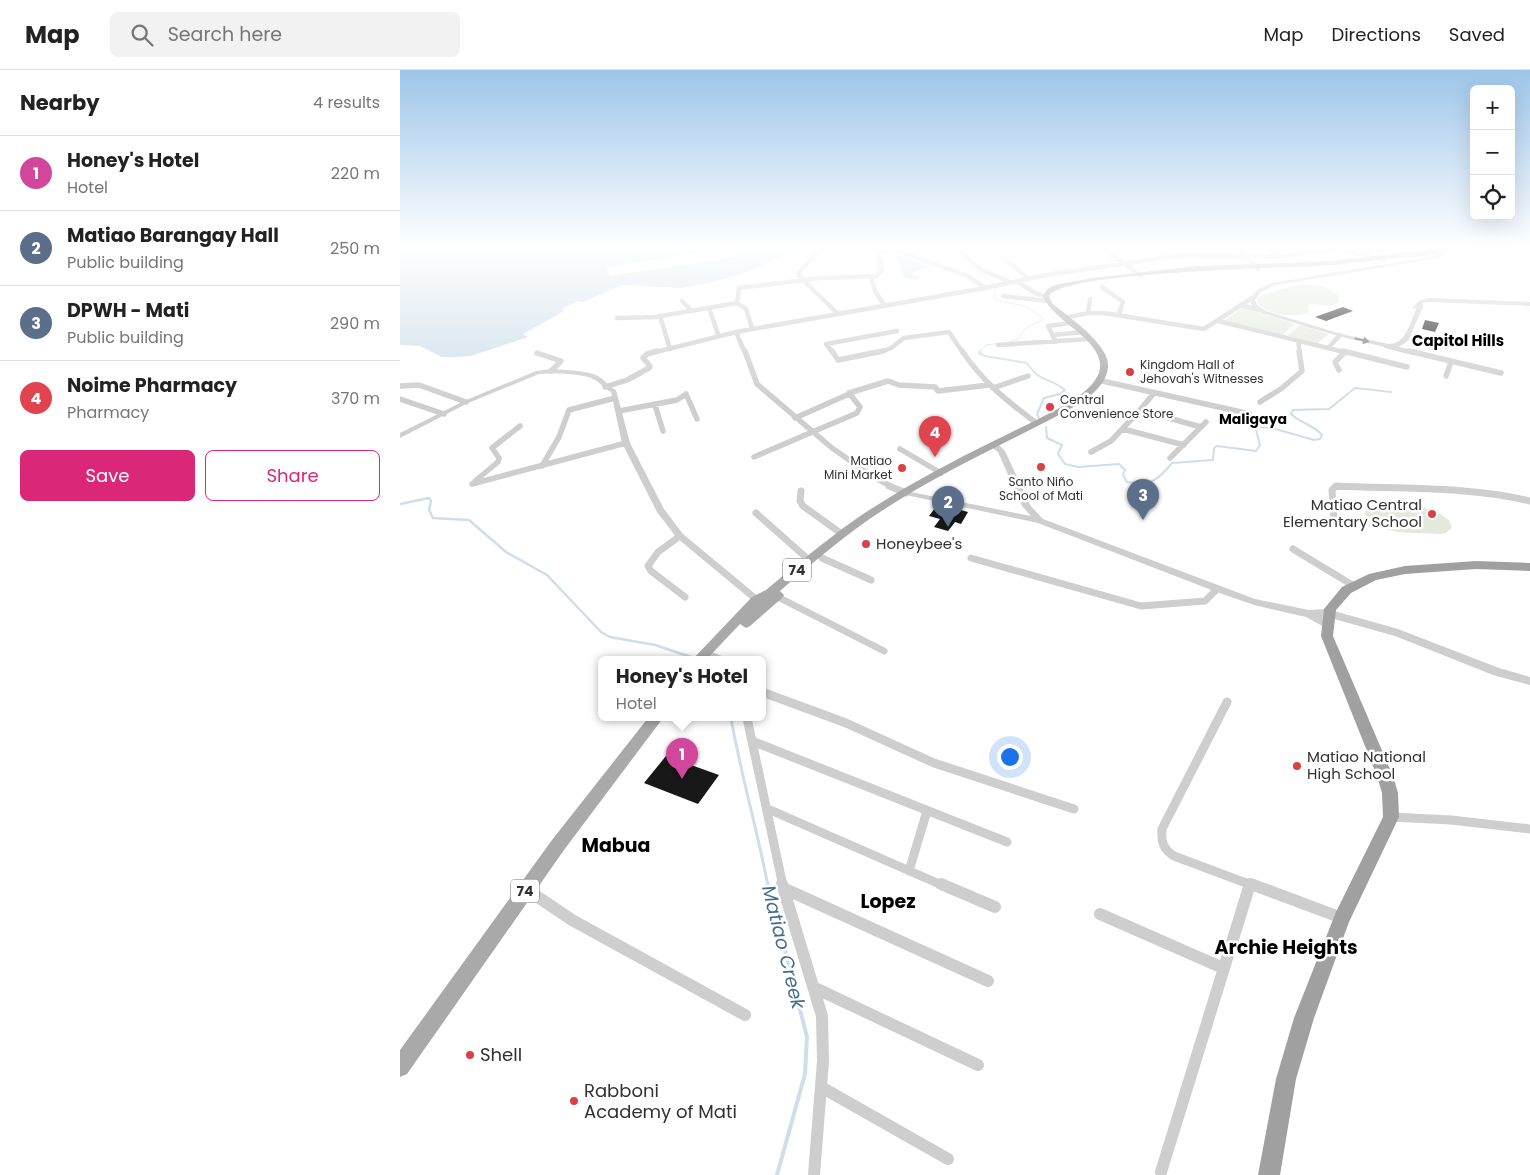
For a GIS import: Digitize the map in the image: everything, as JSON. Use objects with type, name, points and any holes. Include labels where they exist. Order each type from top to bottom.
[{"type":"highway","points":[[1269,1175],[1286,1079],[1304,1018],[1342,918],[1391,817],[1390,793],[1385,776],[1340,669],[1328,636],[1326,618],[1337,599],[1354,586],[1388,572],[1460,566],[1530,567]]},
{"type":"main road","points":[[1048,300],[1085,334],[1105,356],[1102,381]]},
{"type":"main road","points":[[1051,300],[1067,319]]},
{"type":"main road","name":"74","points":[[773,594],[809,560],[881,507],[909,494],[1080,399],[1102,381]]},
{"type":"main road","name":"74","points":[[712,656],[760,603],[875,517],[941,472],[1081,404],[1102,381]]},
{"type":"main road","name":"74","points":[[400,1068],[526,889],[610,775],[654,721]]},
{"type":"street","points":[[824,300],[838,314]]},
{"type":"street","points":[[880,300],[885,306]]},
{"type":"street","points":[[605,387],[627,380],[648,368],[650,366],[644,356],[752,328],[921,300]]},
{"type":"street","points":[[1088,313],[1090,300]]},
{"type":"street","points":[[1119,314],[1123,302],[1120,300]]},
{"type":"street","points":[[1056,342],[1048,326],[1088,313],[1119,314],[1200,329],[1218,322],[1249,300]]},
{"type":"street","points":[[1252,300],[1260,310]]},
{"type":"street","points":[[1401,343],[1400,340],[1419,304],[1429,300],[1530,304]]},
{"type":"street","points":[[682,301],[690,308],[688,311]]},
{"type":"street","points":[[617,318],[625,320],[660,316],[737,303],[746,309],[752,328]]},
{"type":"street","points":[[1384,345],[1397,346],[1405,341],[1420,306],[1419,304]]},
{"type":"street","points":[[1240,305],[1340,335],[1501,374]]},
{"type":"street","points":[[709,308],[718,334],[716,337]]},
{"type":"street","points":[[660,316],[670,349]]},
{"type":"street","points":[[1218,322],[1406,367]]},
{"type":"street","points":[[897,331],[826,344],[838,360],[881,352],[898,346],[904,338],[949,332],[970,364],[991,386],[1036,423]]},
{"type":"street","points":[[736,332],[741,339],[756,384],[795,418],[884,483],[909,494],[1040,521],[1254,602],[1419,640],[1497,672],[1530,681]]},
{"type":"street","points":[[1052,335],[1085,334]]},
{"type":"street","points":[[998,345],[1056,342],[1085,334]]},
{"type":"street","points":[[1328,348],[1340,335]]},
{"type":"street","points":[[1260,402],[1282,388],[1302,371],[1298,341]]},
{"type":"street","points":[[1339,370],[1335,362],[1345,352]]},
{"type":"street","points":[[537,353],[561,361],[551,371]]},
{"type":"street","points":[[1446,376],[1451,362]]},
{"type":"street","points":[[1478,378],[1480,369]]},
{"type":"street","points":[[400,436],[466,402],[527,376],[551,371],[590,375],[599,379],[605,387],[614,391],[626,443],[660,510],[680,536],[760,603]]},
{"type":"street","points":[[795,418],[855,390],[888,381],[899,385],[935,388],[938,391],[991,386],[1028,376]]},
{"type":"street","points":[[1102,381],[1250,414]]},
{"type":"street","points":[[400,386],[419,385],[466,402]]},
{"type":"street","points":[[1092,452],[1106,444],[1123,430],[1154,393]]},
{"type":"street","points":[[620,411],[677,400],[686,394],[697,420]]},
{"type":"street","points":[[754,457],[859,411],[860,407],[849,394]]},
{"type":"street","points":[[542,466],[559,437],[568,412],[578,407],[615,398]]},
{"type":"street","points":[[400,399],[444,414]]},
{"type":"street","points":[[654,405],[663,431]]},
{"type":"street","points":[[1140,410],[1201,427]]},
{"type":"street","points":[[1226,423],[1231,410]]},
{"type":"street","points":[[1170,458],[1206,422]]},
{"type":"street","points":[[520,426],[492,448],[499,458],[498,462],[472,484],[626,443]]},
{"type":"street","points":[[1123,430],[1184,444]]},
{"type":"street","points":[[996,446],[1026,506],[1040,521]]},
{"type":"street","points":[[900,449],[941,472]]},
{"type":"street","points":[[1334,519],[1332,490],[1336,486],[1454,492],[1513,497],[1530,501]]},
{"type":"street","points":[[801,491],[800,500],[803,506],[842,534]]},
{"type":"street","points":[[756,513],[809,560]]},
{"type":"street","points":[[680,536],[658,552],[648,566],[651,571],[685,597]]},
{"type":"street","points":[[1293,549],[1354,586]]},
{"type":"street","points":[[822,558],[871,580]]},
{"type":"street","points":[[971,558],[1142,606],[1201,602],[1208,600],[1216,589]]},
{"type":"street","points":[[773,594],[884,651]]},
{"type":"street","points":[[766,694],[846,724],[934,763],[1074,809]]},
{"type":"street","points":[[1227,702],[1162,829],[1160,839],[1166,852],[1342,918]]},
{"type":"street","points":[[747,721],[768,809],[783,888],[822,1016],[823,1061],[814,1175]]},
{"type":"street","points":[[752,741],[1007,842]]},
{"type":"street","points":[[768,809],[995,908]]},
{"type":"street","points":[[909,871],[927,810]]},
{"type":"street","points":[[1391,817],[1451,820],[1530,829]]},
{"type":"street","points":[[1161,1172],[1250,883]]},
{"type":"street","points":[[783,888],[988,981]]},
{"type":"street","points":[[526,889],[572,920],[745,1015]]},
{"type":"street","points":[[1100,914],[1223,968]]},
{"type":"street","points":[[815,988],[978,1066]]},
{"type":"street","points":[[821,1087],[948,1159]]},
{"type":"shaded area","points":[[1257,300],[1339,300],[1339,302],[1331,306],[1311,304],[1307,308],[1310,312],[1297,315],[1275,313],[1257,303]]},
{"type":"shaded area","points":[[1243,307],[1295,324],[1281,336],[1223,322]]},
{"type":"shaded area","points":[[1300,325],[1329,334],[1318,343],[1287,336]]},
{"type":"shaded area","points":[[1377,504],[1425,508],[1439,513],[1449,520],[1452,528],[1446,533],[1440,534],[1399,532],[1378,527],[1365,514],[1367,507]]},
{"type":"water","points":[[400,300],[589,300],[583,302],[578,301],[561,309],[564,310],[561,313],[523,334],[528,337],[471,356],[442,357],[420,346],[400,345]]},
{"type":"building","points":[[1343,307],[1353,311],[1326,321],[1315,317]]},
{"type":"building","points":[[1425,320],[1439,323],[1435,332],[1422,329]]},
{"type":"building","points":[[938,504],[968,512],[961,524],[955,522],[948,531],[934,527],[940,519],[929,516]]},
{"type":"building","points":[[666,756],[719,775],[698,804],[644,783]]},
{"type":"waterway","points":[[994,300],[1026,306],[1044,319],[1026,328],[1018,339],[1006,343]]},
{"type":"waterway","points":[[979,353],[986,345],[1000,343]]},
{"type":"waterway","points":[[979,353],[985,356],[1027,363],[1036,374],[1065,390],[1060,394],[1044,398],[1037,414],[1039,418]]},
{"type":"waterway","points":[[1046,427],[1047,438],[1062,445],[1058,454],[1065,464],[1078,467],[1119,464],[1125,470],[1123,475],[1127,482],[1142,483],[1153,481],[1172,463],[1213,460],[1214,448],[1217,446],[1256,451],[1260,445],[1256,430],[1258,427],[1272,428],[1314,440],[1320,439],[1322,435],[1291,414],[1293,410],[1329,409],[1355,388],[1391,392]]},
{"type":"waterway","name":"Matiao Creek","points":[[400,504],[429,498],[431,501],[429,510],[433,518],[469,520],[506,552],[547,575],[601,632],[610,637],[655,645],[688,656]]},
{"type":"waterway","name":"Matiao Creek","points":[[732,721],[768,886]]},
{"type":"waterway","name":"Matiao Creek","points":[[768,884],[807,1037],[805,1074],[777,1175]]},
{"type":"place","name":"Kingdom Hall of Jehovah's Witnesses","points":[[1130,372]]},
{"type":"place","name":"Central Convenience Store","points":[[1050,407]]},
{"type":"place","name":"Noime Pharmacy","points":[[935,457]]},
{"type":"place","name":"Santo Niño School of Mati","points":[[1041,467]]},
{"type":"place","name":"Matiao Mini Market","points":[[902,468]]},
{"type":"place","name":"Matiao Central Elementary School","points":[[1432,514]]},
{"type":"place","name":"DPWH - Mati","points":[[1143,520]]},
{"type":"place","name":"Matiao Barangay Hall","points":[[948,527]]},
{"type":"place","name":"Honeybee's","points":[[866,544]]},
{"type":"place","name":"Matiao National High School","points":[[1297,766]]},
{"type":"place","name":"Honey's Hotel","points":[[682,779]]},
{"type":"place","name":"Shell","points":[[470,1055]]},
{"type":"place","name":"Rabboni Academy of Mati","points":[[574,1101]]},
{"type":"district","name":"Capitol Hills","points":[[1458,341]]},
{"type":"district","name":"Maligaya","points":[[1253,419]]},
{"type":"district","name":"Mabua","points":[[616,845]]},
{"type":"district","name":"Lopez","points":[[888,901]]},
{"type":"district","name":"Archie Heights","points":[[1286,947]]}]
